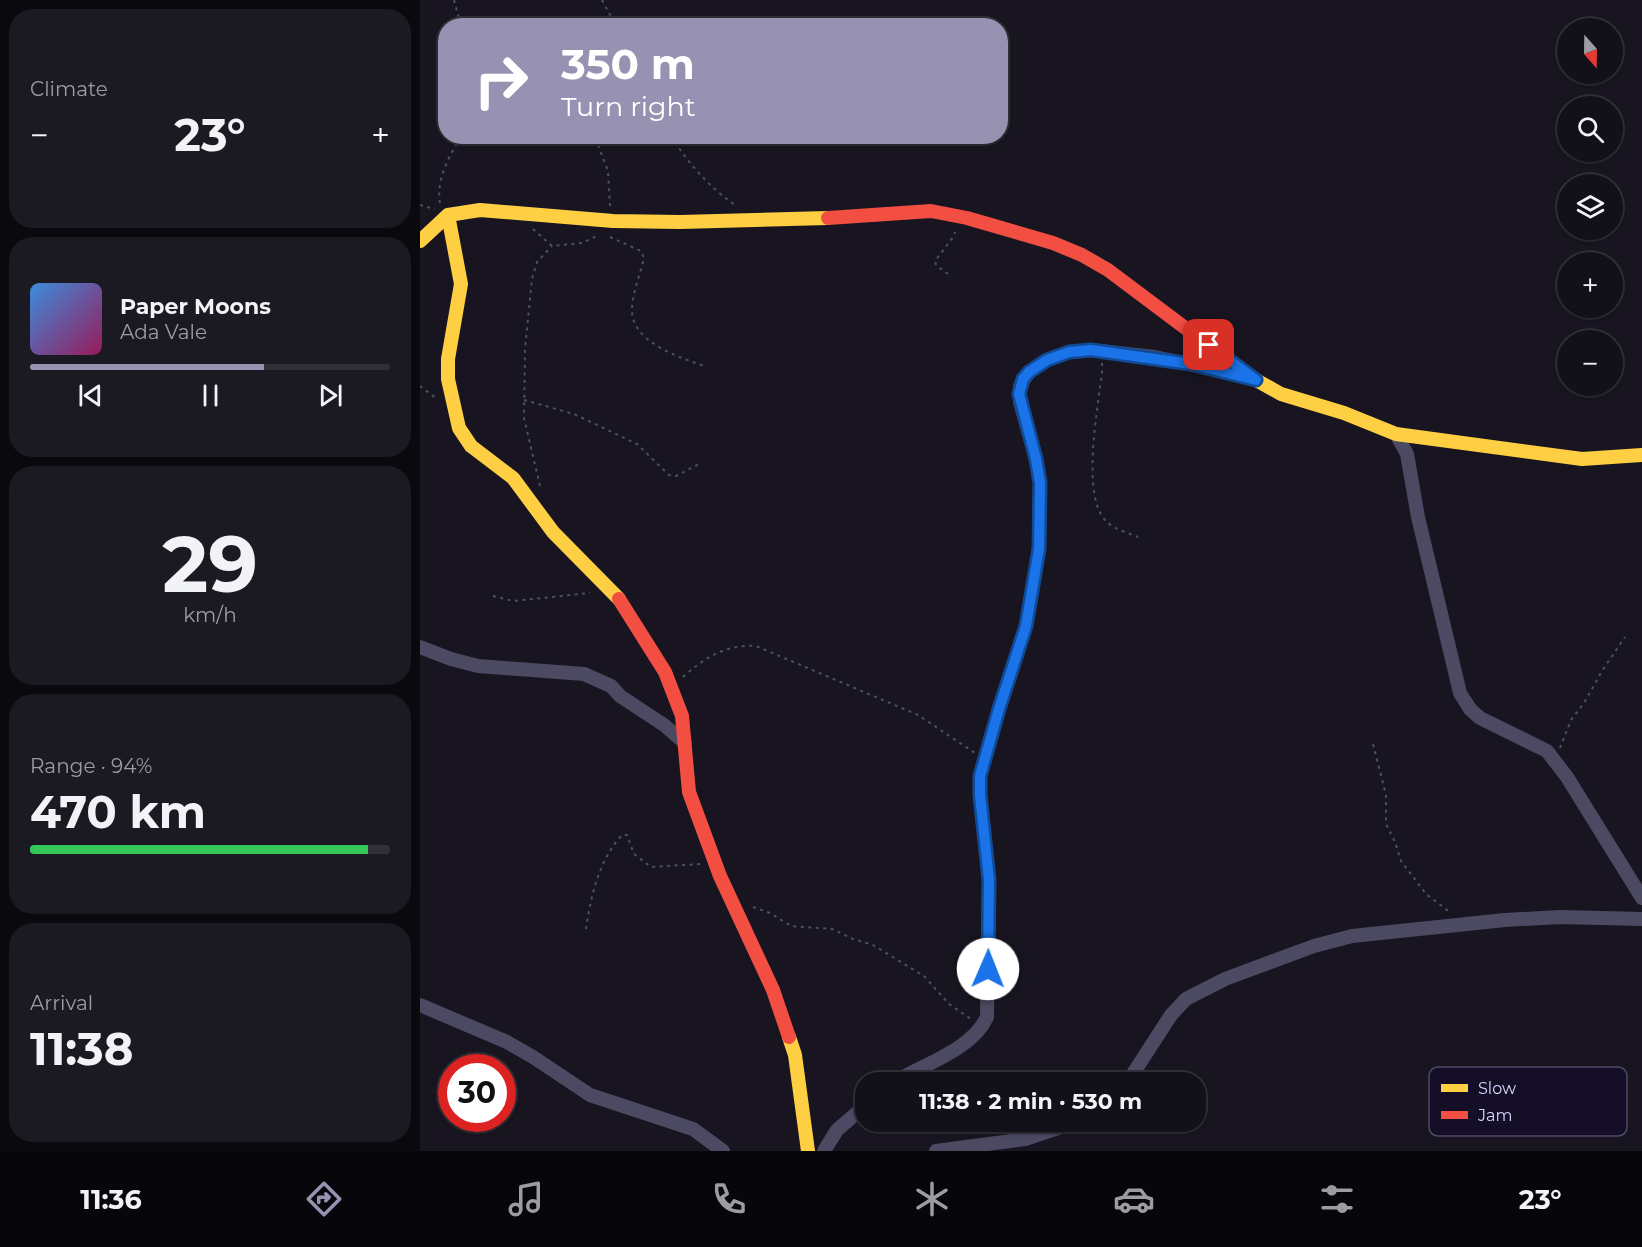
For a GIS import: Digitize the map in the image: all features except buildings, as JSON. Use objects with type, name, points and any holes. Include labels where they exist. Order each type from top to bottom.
[{"type":"street","points":[[420,241],[448,215],[480,210],[497,210],[608,225],[752,222],[931,211],[967,218],[1053,243],[1082,255],[1108,270],[1256,380],[1281,394],[1344,413],[1396,434],[1582,459],[1642,455]]},
{"type":"street","points":[[448,215],[461,284],[448,359],[448,379],[459,428],[471,446],[513,478],[553,532],[611,591],[631,615],[672,687],[682,716],[689,792],[714,862],[773,990],[793,1048],[808,1151]]},
{"type":"street","points":[[914,1072],[964,1045],[979,1031],[987,1017],[989,880],[980,795],[983,761],[1026,626],[1039,549],[1040,483],[1036,459],[1020,402],[1020,386],[1029,372],[1047,360],[1069,352],[1105,351],[1191,364],[1256,380]]},
{"type":"street","points":[[1396,434],[1407,454],[1418,517],[1460,693],[1470,709],[1480,718],[1547,751],[1557,763],[1642,898]]},
{"type":"street","points":[[420,647],[478,666],[584,674],[611,686],[620,696],[664,725],[685,743]]},
{"type":"street","points":[[1134,1072],[1171,1015],[1196,992],[1270,962],[1352,936],[1560,917],[1642,919]]},
{"type":"street","points":[[420,1005],[507,1042],[590,1095],[693,1129],[723,1151]]},
{"type":"street","points":[[824,1151],[837,1130],[855,1114]]},
{"type":"street","points":[[936,1151],[1025,1139],[1046,1132]]},
{"type":"path","points":[[453,0],[459,18]]},
{"type":"path","points":[[602,0],[612,18]]},
{"type":"path","points":[[448,215],[440,203],[439,192],[447,161],[457,144]]},
{"type":"path","points":[[676,144],[686,159],[708,183],[752,222]]},
{"type":"path","points":[[597,145],[608,171],[610,237],[642,251],[644,258],[632,310],[640,330],[657,347],[704,366]]},
{"type":"path","points":[[948,274],[936,265],[935,261],[954,236],[955,232],[949,224]]},
{"type":"path","points":[[541,496],[524,418],[525,349],[532,279],[537,262],[552,246]]},
{"type":"path","points":[[1105,351],[1094,435],[1095,502],[1109,524],[1138,537]]},
{"type":"path","points":[[524,400],[574,414],[637,444],[669,475],[676,476],[699,464]]},
{"type":"path","points":[[493,596],[513,601],[611,591]]},
{"type":"path","points":[[1557,763],[1558,754],[1571,720],[1625,637]]},
{"type":"path","points":[[672,687],[710,656],[744,645],[756,646],[918,715],[970,749],[983,761]]},
{"type":"path","points":[[1373,744],[1388,806],[1386,824],[1401,861],[1426,894],[1465,924]]},
{"type":"path","points":[[586,929],[589,906],[604,858],[625,833],[634,854],[651,867],[714,862]]},
{"type":"path","points":[[732,902],[770,913],[791,926],[832,929],[873,945],[931,982],[949,1004],[975,1024],[979,1031]]},
{"type":"traffic: slow","points":[[420,241],[448,215],[480,210],[613,221],[680,222],[828,218]]},
{"type":"traffic: slow","points":[[448,215],[461,284],[448,359],[448,379],[459,428],[471,446],[513,478],[553,532],[619,599]]},
{"type":"traffic: slow","points":[[1196,336],[1256,380],[1281,394],[1344,413],[1396,434],[1582,459],[1642,455]]},
{"type":"traffic: slow","points":[[789,1037],[795,1055],[808,1151]]},
{"type":"traffic: jam","points":[[828,218],[931,211],[967,218],[1053,243],[1082,255],[1108,270],[1196,336]]},
{"type":"traffic: jam","points":[[619,599],[665,672],[682,716],[689,792],[720,876],[773,990],[789,1037]]},
{"type":"route","points":[[988,969],[989,880],[980,776],[1026,626],[1039,549],[1040,483],[1036,459],[1020,402],[1020,386],[1029,372],[1047,360],[1069,352],[1091,350],[1155,357],[1256,380],[1209,345]]}]
